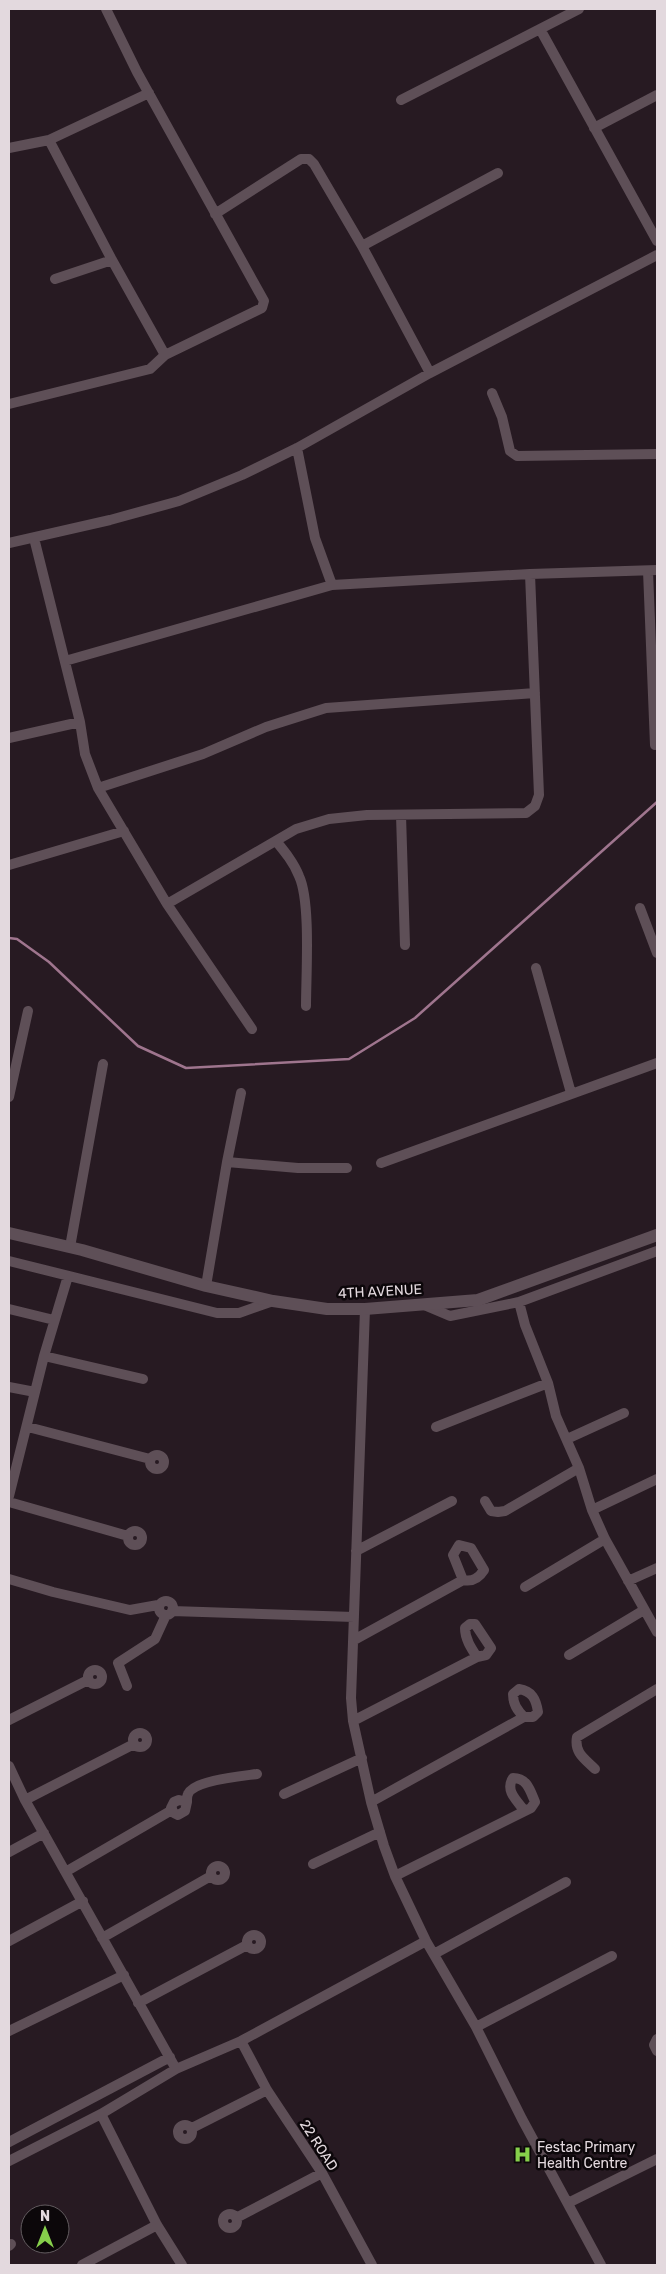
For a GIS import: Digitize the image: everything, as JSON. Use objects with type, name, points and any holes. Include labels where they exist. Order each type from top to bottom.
[{"type":"main road","name":"4TH AVENUE","points":[[9,1233],[70,1247],[206,1286],[273,1301],[327,1309],[365,1309],[478,1300],[657,1235]]},
{"type":"street","points":[[9,404],[150,369],[165,355],[262,308],[264,301],[215,214],[106,9]]},
{"type":"street","points":[[401,100],[578,9]]},
{"type":"street","points":[[540,29],[657,241]]},
{"type":"street","points":[[9,148],[49,140],[150,93]]},
{"type":"street","points":[[594,128],[657,95]]},
{"type":"street","points":[[49,140],[112,260],[165,355]]},
{"type":"street","points":[[215,214],[301,159],[309,159],[314,164],[362,246],[430,373]]},
{"type":"street","points":[[362,246],[498,173]]},
{"type":"street","points":[[9,543],[179,501],[297,448],[430,373],[657,254]]},
{"type":"street","points":[[55,279],[112,260]]},
{"type":"street","points":[[492,393],[502,418],[510,451],[517,456],[657,454]]},
{"type":"street","points":[[297,448],[315,538],[332,585]]},
{"type":"street","points":[[34,538],[80,722],[84,754],[98,788],[168,904],[252,1029]]},
{"type":"street","points":[[65,661],[332,585],[530,574],[653,570],[655,745]]},
{"type":"street","points":[[168,904],[296,829],[329,818],[526,813],[535,806],[539,795],[530,574]]},
{"type":"street","points":[[98,788],[203,754],[266,727],[326,708],[535,693]]},
{"type":"street","points":[[9,738],[80,722]]},
{"type":"street","points":[[401,815],[405,945]]},
{"type":"street","points":[[9,865],[124,831]]},
{"type":"street","points":[[276,841],[293,863],[300,878],[305,897],[306,1006]]},
{"type":"street","points":[[640,908],[657,953]]},
{"type":"street","points":[[536,968],[571,1093]]},
{"type":"street","points":[[9,1097],[28,1011]]},
{"type":"street","points":[[381,1163],[657,1063]]},
{"type":"street","points":[[70,1247],[103,1064]]},
{"type":"street","points":[[206,1286],[241,1092]]},
{"type":"street","points":[[227,1162],[298,1168],[347,1168]]},
{"type":"street","points":[[423,1305],[450,1316],[519,1302],[657,1250]]},
{"type":"street","points":[[9,1261],[217,1313],[239,1313],[273,1301]]},
{"type":"street","points":[[9,1496],[13,1463],[28,1427],[44,1356],[68,1276]]},
{"type":"street","points":[[519,1302],[525,1325],[548,1383],[556,1416],[579,1468],[592,1510],[605,1539],[657,1632]]},
{"type":"street","points":[[9,1309],[54,1320]]},
{"type":"street","points":[[365,1309],[351,1698],[353,1721],[371,1802],[395,1876],[426,1941],[476,2027],[522,2119],[601,2265]]},
{"type":"street","points":[[44,1356],[143,1379]]},
{"type":"street","points":[[436,1427],[548,1383]]},
{"type":"street","points":[[9,1387],[35,1392]]},
{"type":"street","points":[[566,1439],[624,1413]]},
{"type":"street","points":[[28,1427],[150,1459]]},
{"type":"street","points":[[485,1501],[491,1511],[505,1511],[579,1468]]},
{"type":"street","points":[[592,1510],[657,1479]]},
{"type":"street","points":[[356,1551],[452,1500]]},
{"type":"street","points":[[9,1502],[128,1536]]},
{"type":"street","points":[[525,1588],[605,1539]]},
{"type":"street","points":[[628,1581],[657,1568]]},
{"type":"street","points":[[9,1578],[53,1592],[130,1610],[158,1605],[161,1602],[170,1602],[169,1613],[155,1639],[118,1663],[127,1686]]},
{"type":"street","points":[[354,1640],[463,1580]]},
{"type":"street","points":[[569,1655],[644,1610]]},
{"type":"street","points":[[169,1613],[354,1617]]},
{"type":"street","points":[[353,1721],[477,1657]]},
{"type":"street","points":[[9,1720],[88,1680]]},
{"type":"street","points":[[595,1769],[579,1754],[576,1744],[577,1737],[657,1689]]},
{"type":"street","points":[[371,1802],[524,1717]]},
{"type":"street","points":[[25,1800],[134,1744]]},
{"type":"street","points":[[284,1794],[362,1758]]},
{"type":"street","points":[[9,1768],[25,1800],[67,1871],[102,1938],[176,2069]]},
{"type":"street","points":[[67,1871],[172,1810],[174,1802],[187,1802],[188,1793],[192,1790],[212,1780],[257,1774]]},
{"type":"street","points":[[395,1876],[524,1810]]},
{"type":"street","points":[[9,1852],[44,1832]]},
{"type":"street","points":[[314,1864],[380,1832]]},
{"type":"street","points":[[102,1938],[211,1876]]},
{"type":"street","points":[[434,1954],[566,1882]]},
{"type":"street","points":[[9,1941],[83,1901]]},
{"type":"street","points":[[9,2161],[101,2114],[176,2069],[241,2041],[426,1941]]},
{"type":"street","points":[[138,2003],[247,1945]]},
{"type":"street","points":[[476,2027],[612,1956]]},
{"type":"street","points":[[9,2031],[124,1975]]},
{"type":"street","points":[[657,2039],[654,2045],[657,2051]]},
{"type":"street","name":"22 ROAD","points":[[241,2041],[267,2090],[322,2173],[372,2265]]},
{"type":"street","points":[[9,2142],[170,2057]]},
{"type":"street","points":[[192,2128],[267,2090]]},
{"type":"street","points":[[101,2114],[157,2225],[182,2265]]},
{"type":"street","points":[[568,2203],[657,2159]]},
{"type":"street","points":[[236,2218],[322,2173]]},
{"type":"street","points":[[82,2265],[157,2225]]},
{"type":"waterway","points":[[9,938],[17,939],[49,962],[138,1046],[186,1068],[349,1059],[415,1018],[657,802]]},
{"type":"place","name":"Festac Primary Health Centre","points":[[523,2155]]}]
